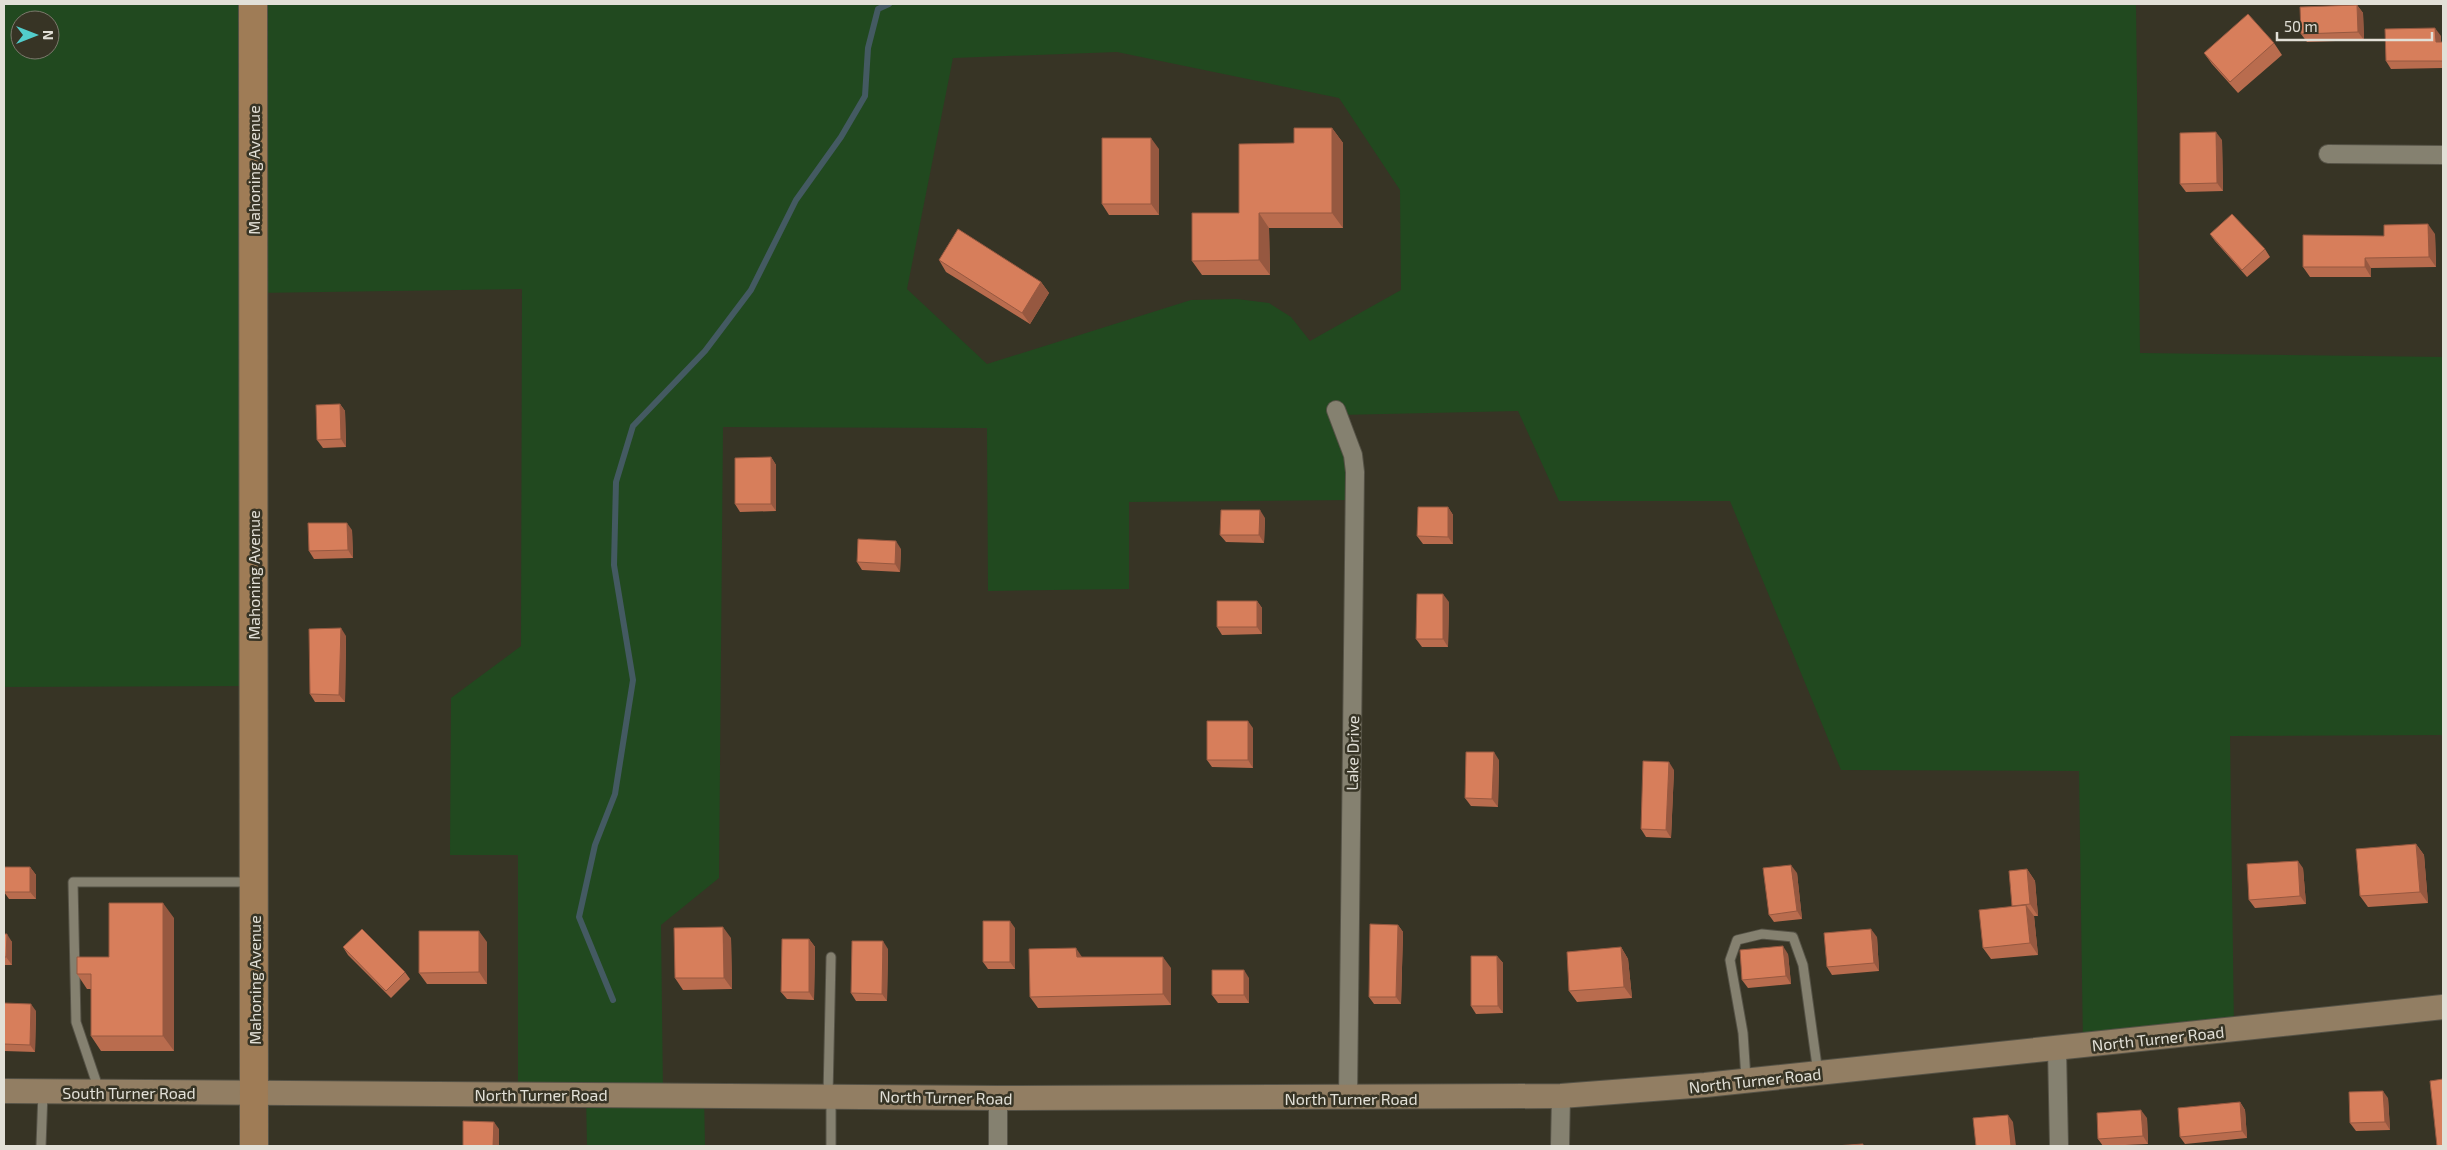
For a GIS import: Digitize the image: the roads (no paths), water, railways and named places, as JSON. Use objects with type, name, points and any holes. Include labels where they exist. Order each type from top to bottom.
[{"type":"main road","name":"Mahoning Avenue","points":[[253,4],[254,1146]]},
{"type":"street","points":[[2328,154],[2443,155]]},
{"type":"street","name":"Lake Drive","points":[[1336,410],[1353,455],[1355,472],[1348,1099]]},
{"type":"street","name":"North Turner Road","points":[[254,1093],[1348,1099],[1561,1096],[1746,1081],[2443,1007]]},
{"type":"street","points":[[2057,1049],[2059,1146]]},
{"type":"street","name":"South Turner Road","points":[[4,1091],[254,1093]]},
{"type":"street","points":[[1560,1146],[1561,1096]]},
{"type":"street","points":[[998,1098],[998,1146]]},
{"type":"lane","points":[[100,1092],[76,1022],[73,882],[254,882]]},
{"type":"lane","points":[[1746,1081],[1743,1032],[1730,960],[1737,940],[1762,934],[1793,937],[1804,965],[1818,1073]]},
{"type":"lane","points":[[830,957],[831,1146]]},
{"type":"lane","points":[[41,1146],[43,1091]]},
{"type":"waterway","points":[[613,1000],[579,917],[595,845],[615,794],[633,680],[614,565],[616,482],[633,426],[705,351],[751,290],[796,200],[841,137],[865,96],[868,48],[878,9],[889,4]]}]
